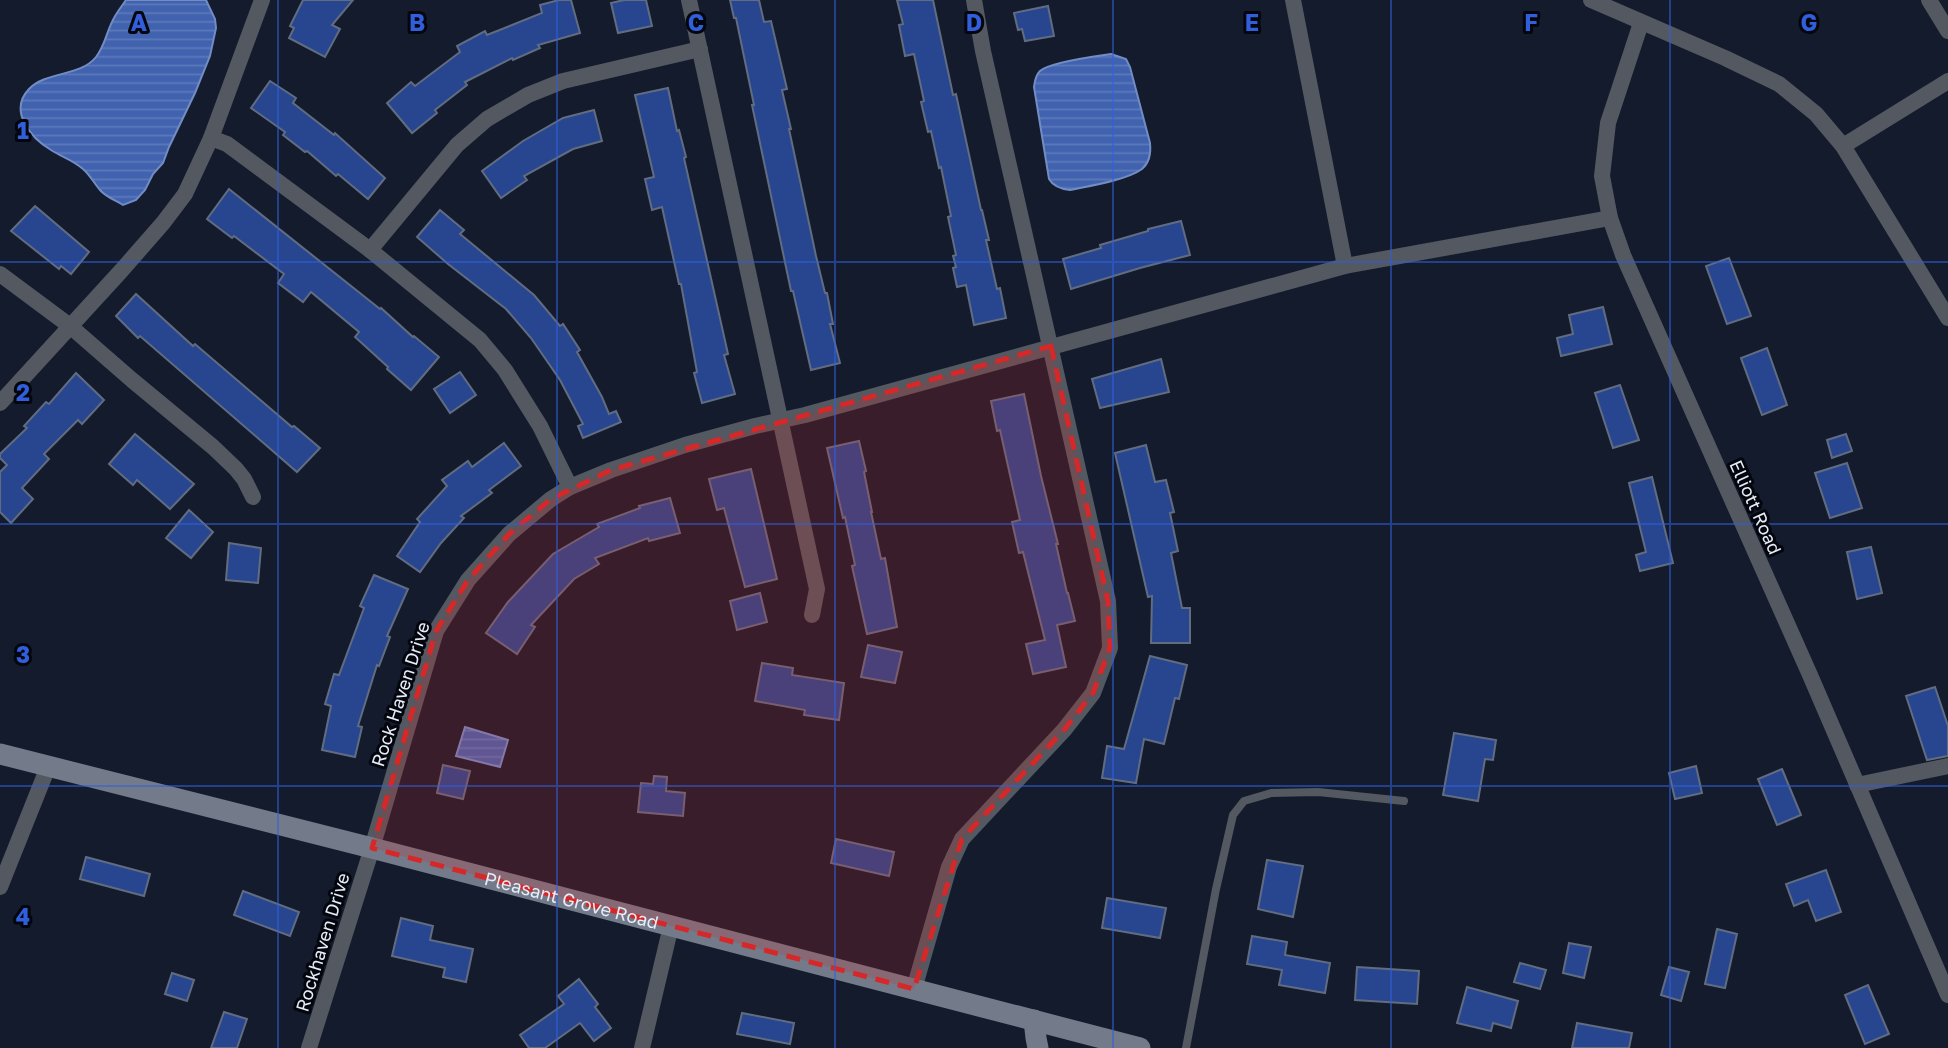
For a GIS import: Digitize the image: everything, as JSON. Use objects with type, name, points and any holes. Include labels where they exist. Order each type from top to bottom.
[{"type":"street","points":[[0,403],[163,223],[185,194],[211,138],[262,0]]},
{"type":"street","points":[[689,0],[817,589],[812,615]]},
{"type":"street","points":[[914,989],[949,867],[962,839],[1079,712],[1093,693],[1110,648],[1108,601],[983,51],[974,0]]},
{"type":"street","points":[[1293,0],[1345,266]]},
{"type":"street","points":[[1591,0],[1726,58],[1779,84],[1816,114],[1843,146],[1948,318]]},
{"type":"street","points":[[1928,0],[1948,31]]},
{"type":"street","name":"Elliott Road","points":[[1641,23],[1608,123],[1602,176],[1610,218],[1623,255],[1948,995]]},
{"type":"street","points":[[370,250],[457,145],[487,119],[528,94],[563,81],[700,49]]},
{"type":"street","points":[[1843,146],[1948,81]]},
{"type":"street","points":[[211,138],[227,144],[370,250],[480,340],[505,370],[540,426],[570,487]]},
{"type":"street","name":"Rock Haven Drive","points":[[372,848],[436,631],[468,580],[509,534],[570,487],[685,445],[782,421],[1345,266],[1610,218]]},
{"type":"street","points":[[0,274],[70,326],[236,469],[253,497]]},
{"type":"street","name":"Pleasant Grove Road","points":[[0,754],[1140,1048]]},
{"type":"street","points":[[0,887],[48,766]]},
{"type":"street","points":[[1857,785],[1948,766]]},
{"type":"street","name":"Rockhaven Drive","points":[[309,1048],[372,848]]},
{"type":"street","points":[[642,1048],[671,926]]},
{"type":"street","points":[[1034,1020],[1038,1048]]},
{"type":"lane","points":[[1186,1048],[1233,815],[1244,801],[1270,793],[1318,792],[1404,801]]},
{"type":"highlighted area","points":[[1051,346],[1108,601],[1110,648],[1093,693],[1064,730],[962,839],[914,989],[372,848],[436,631],[468,580],[509,534],[551,499],[611,470]]},
{"type":"water","points":[[126,0],[206,0],[216,28],[210,56],[163,163],[136,200],[123,205],[102,192],[79,166],[36,139],[21,115],[21,106],[23,97],[36,83],[81,68],[96,57],[114,18]]},
{"type":"water","points":[[1111,54],[1126,59],[1130,67],[1150,143],[1148,160],[1142,169],[1118,179],[1070,190],[1060,188],[1049,179],[1034,87],[1036,77],[1040,71],[1053,65]]},
{"type":"water","points":[[465,727],[508,740],[500,767],[456,756]]},
{"type":"building","points":[[303,0],[353,0],[332,25],[340,29],[325,57],[289,38],[294,28],[290,26]]},
{"type":"building","points":[[571,0],[580,33],[538,45],[540,48],[513,60],[512,58],[465,82],[467,85],[435,110],[437,113],[412,133],[387,103],[411,82],[415,86],[460,52],[457,46],[485,31],[487,35],[542,13],[540,5]]},
{"type":"building","points":[[646,0],[652,26],[618,33],[611,3]]},
{"type":"building","points":[[730,0],[759,0],[764,22],[771,21],[787,89],[782,90],[789,129],[816,256],[827,293],[833,324],[830,324],[840,363],[811,370],[791,291],[736,18]]},
{"type":"building","points":[[897,0],[933,0],[953,95],[956,94],[989,240],[986,240],[997,289],[1000,288],[1006,318],[974,325],[966,285],[957,287],[953,268],[956,267],[953,256],[956,255],[948,217],[951,216],[941,167],[939,168],[931,131],[928,132],[914,54],[905,56],[899,25],[903,24]]},
{"type":"building","points":[[1048,6],[1054,36],[1025,41],[1022,29],[1018,30],[1014,13]]},
{"type":"building","points":[[270,81],[296,98],[293,103],[334,135],[335,133],[385,178],[368,199],[251,108]]},
{"type":"building","points":[[668,88],[677,131],[679,130],[686,157],[684,158],[728,354],[724,355],[735,394],[702,403],[694,373],[697,372],[681,284],[662,207],[652,210],[645,179],[654,177],[635,95]]},
{"type":"building","points":[[594,110],[602,141],[573,149],[524,176],[527,180],[501,198],[482,171],[523,141],[563,118]]},
{"type":"building","points":[[229,189],[439,357],[411,390],[355,337],[359,332],[311,292],[303,302],[278,283],[284,274],[207,219]]},
{"type":"building","points":[[35,206],[89,252],[71,274],[61,266],[59,269],[11,231]]},
{"type":"building","points":[[440,210],[464,230],[460,234],[534,295],[560,326],[563,324],[580,350],[577,352],[609,414],[616,411],[621,422],[583,438],[578,426],[583,424],[560,380],[531,338],[506,309],[417,237]]},
{"type":"building","points":[[1181,221],[1190,255],[1071,289],[1063,259],[1101,248],[1100,245],[1148,229]]},
{"type":"building","points":[[1729,258],[1751,316],[1727,324],[1706,266]]},
{"type":"building","points":[[136,294],[193,346],[195,344],[320,448],[297,472],[140,336],[138,338],[116,316]]},
{"type":"building","points":[[1603,307],[1612,344],[1561,356],[1557,338],[1573,334],[1569,315]]},
{"type":"building","points":[[1767,348],[1787,405],[1762,415],[1741,358]]},
{"type":"building","points":[[1161,359],[1169,392],[1100,408],[1092,379]]},
{"type":"building","points":[[460,372],[476,395],[450,413],[434,389]]},
{"type":"building","points":[[76,373],[104,400],[82,424],[78,420],[44,454],[49,459],[22,488],[33,499],[11,523],[0,512],[0,472],[7,465],[0,458],[0,454]]},
{"type":"building","points":[[1620,385],[1639,440],[1613,448],[1595,393]]},
{"type":"building","points":[[1024,394],[1075,621],[1057,625],[1066,667],[1033,674],[1026,644],[1045,640],[1023,552],[1019,553],[1012,522],[1020,520],[991,401]]},
{"type":"building","points":[[135,434],[194,484],[170,509],[137,480],[133,485],[109,464]]},
{"type":"building","points":[[1846,434],[1852,451],[1832,458],[1827,440]]},
{"type":"building","points":[[859,441],[871,512],[881,559],[885,558],[897,627],[867,634],[852,566],[855,565],[845,517],[843,518],[827,448]]},
{"type":"building","points":[[504,443],[521,466],[489,490],[492,493],[461,516],[464,518],[420,572],[397,556],[420,522],[417,519],[447,486],[442,480],[468,461],[472,467]]},
{"type":"building","points":[[1146,445],[1155,482],[1166,480],[1174,512],[1170,513],[1178,551],[1171,553],[1182,608],[1190,608],[1190,643],[1151,643],[1152,596],[1148,597],[1115,453]]},
{"type":"building","points":[[1847,463],[1862,508],[1830,518],[1815,473]]},
{"type":"building","points":[[751,469],[777,579],[745,587],[724,508],[717,510],[709,479]]},
{"type":"building","points":[[1652,477],[1673,563],[1640,571],[1636,555],[1646,552],[1629,483]]},
{"type":"building","points":[[670,498],[680,533],[649,541],[648,538],[595,558],[599,564],[574,579],[531,625],[535,627],[517,654],[486,633],[508,602],[553,554],[599,527],[597,524],[640,508],[639,506]]},
{"type":"building","points":[[189,510],[213,532],[191,558],[166,538]]},
{"type":"building","points":[[229,543],[261,548],[258,583],[226,580]]},
{"type":"building","points":[[1871,547],[1882,593],[1857,599],[1847,552]]},
{"type":"building","points":[[374,575],[408,589],[387,636],[390,637],[379,666],[377,665],[358,726],[362,727],[355,757],[322,750],[331,706],[325,704],[334,674],[339,675],[364,608],[360,606]]},
{"type":"building","points":[[760,593],[767,622],[737,630],[730,601]]},
{"type":"building","points":[[868,645],[902,652],[895,683],[861,677]]},
{"type":"building","points":[[1150,656],[1187,665],[1179,699],[1175,698],[1164,744],[1144,739],[1136,783],[1102,778],[1107,746],[1124,749]]},
{"type":"building","points":[[762,663],[793,668],[792,675],[844,683],[839,720],[804,715],[805,710],[755,701]]},
{"type":"building","points":[[1935,687],[1948,726],[1948,756],[1927,760],[1906,696]]},
{"type":"building","points":[[1454,733],[1496,740],[1493,760],[1485,759],[1478,801],[1443,795]]},
{"type":"building","points":[[443,765],[470,771],[463,799],[437,793]]},
{"type":"building","points":[[1696,766],[1702,793],[1675,799],[1669,773]]},
{"type":"building","points":[[1782,769],[1801,815],[1777,825],[1758,779]]},
{"type":"building","points":[[654,776],[667,777],[666,791],[685,793],[683,816],[638,812],[641,783],[653,784]]},
{"type":"building","points":[[836,839],[894,852],[889,876],[831,863]]},
{"type":"building","points":[[86,857],[150,874],[144,896],[80,879]]},
{"type":"building","points":[[1267,860],[1303,866],[1293,917],[1258,909]]},
{"type":"building","points":[[1826,870],[1841,912],[1816,921],[1808,900],[1794,906],[1786,884]]},
{"type":"building","points":[[243,891],[299,912],[290,936],[234,915]]},
{"type":"building","points":[[1107,898],[1166,908],[1160,938],[1102,928]]},
{"type":"building","points":[[401,918],[433,926],[430,940],[473,949],[466,982],[443,977],[445,968],[392,956]]},
{"type":"building","points":[[1717,929],[1737,934],[1725,988],[1705,984]]},
{"type":"building","points":[[1252,936],[1287,942],[1285,955],[1330,963],[1325,993],[1279,985],[1282,970],[1247,964]]},
{"type":"building","points":[[1569,943],[1591,947],[1584,978],[1563,973]]},
{"type":"building","points":[[1520,963],[1546,970],[1540,989],[1514,982]]},
{"type":"building","points":[[1357,967],[1419,971],[1417,1004],[1355,1000]]},
{"type":"building","points":[[1669,967],[1689,972],[1681,1001],[1661,995]]},
{"type":"building","points":[[172,973],[194,980],[187,1001],[165,994]]},
{"type":"building","points":[[579,979],[598,1004],[595,1007],[611,1028],[594,1041],[580,1023],[545,1048],[529,1048],[520,1035],[564,1004],[558,996]]},
{"type":"building","points":[[1868,985],[1889,1034],[1865,1044],[1845,995]]},
{"type":"building","points":[[1467,987],[1518,1001],[1511,1028],[1493,1023],[1491,1031],[1457,1023]]},
{"type":"building","points":[[224,1012],[247,1019],[237,1048],[211,1048]]},
{"type":"building","points":[[742,1013],[794,1023],[790,1044],[737,1034]]},
{"type":"building","points":[[1577,1023],[1632,1033],[1629,1048],[1572,1048]]}]
